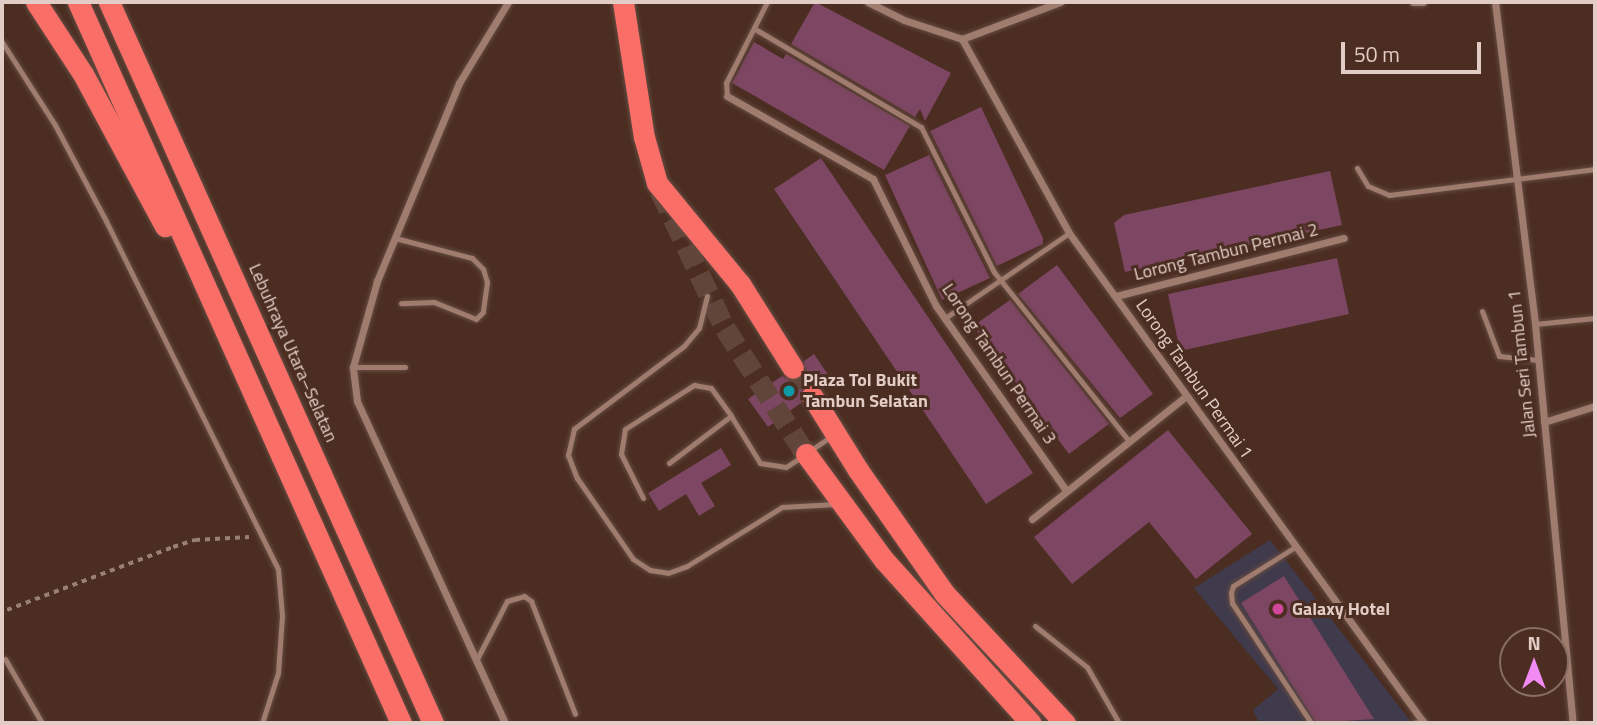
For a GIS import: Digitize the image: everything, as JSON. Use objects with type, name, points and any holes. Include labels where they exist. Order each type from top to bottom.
[{"type":"highway","points":[[36,2],[205,286]]},
{"type":"highway","points":[[78,2],[401,723]]},
{"type":"highway","name":"Lebuhraya Utara–Selatan","points":[[109,2],[433,723]]},
{"type":"highway","points":[[623,2],[643,137],[657,183],[740,284],[793,368]]},
{"type":"highway","points":[[812,396],[834,434],[944,593],[1065,723]]},
{"type":"highway","points":[[806,453],[839,504],[1031,723]]},
{"type":"street","points":[[505,723],[357,401],[354,367],[366,311],[459,83],[508,2]]},
{"type":"street","points":[[868,2],[904,20],[962,39],[1060,2]]},
{"type":"street","points":[[1413,2],[1423,2]]},
{"type":"street","name":"Jalan Seri Tambun 1","points":[[1494,2],[1514,182],[1535,324],[1573,723]]},
{"type":"street","name":"Lorong Tambun Permai 1","points":[[962,39],[1069,233],[1185,397],[1424,722]]},
{"type":"street","name":"Lorong Tambun Permai 3","points":[[727,96],[873,179],[945,318],[1066,490]]},
{"type":"street","name":"Lorong Tambun Permai 2","points":[[1116,296],[1343,238]]},
{"type":"street","points":[[1032,519],[1185,397]]},
{"type":"street","points":[[1544,422],[1595,407]]},
{"type":"lane","points":[[727,96],[726,83],[767,2]]},
{"type":"lane","points":[[755,29],[921,127],[1000,279],[1129,441]]},
{"type":"lane","points":[[2,42],[55,125],[106,220],[258,536],[278,569],[282,616],[278,673],[262,723]]},
{"type":"lane","points":[[1357,168],[1368,186],[1389,195],[1514,182],[1595,169]]},
{"type":"lane","points":[[945,318],[1069,233]]},
{"type":"lane","points":[[395,238],[472,258],[484,269],[486,282],[483,312],[476,319],[434,303],[401,303]]},
{"type":"lane","points":[[708,296],[699,328],[684,346],[574,429],[568,455],[577,478],[633,559],[650,570],[668,573],[687,566],[782,506],[839,504]]},
{"type":"lane","points":[[1482,310],[1499,356],[1538,359]]},
{"type":"lane","points":[[1535,324],[1595,317]]},
{"type":"lane","points":[[354,367],[405,367]]},
{"type":"lane","points":[[643,498],[621,454],[620,440],[625,429],[694,385],[711,388],[760,463],[786,467],[834,434]]},
{"type":"lane","points":[[670,463],[731,416]]},
{"type":"lane","points":[[1295,547],[1233,586],[1231,593],[1232,603],[1311,723]]},
{"type":"lane","points":[[477,659],[507,601],[524,596],[531,601],[575,714]]},
{"type":"lane","points":[[1035,626],[1087,667],[1119,723]]},
{"type":"lane","points":[[5,659],[42,723]]},
{"type":"lane","points":[[1413,723],[1424,722]]},
{"type":"path","points":[[7,610],[195,540],[258,536]]},
{"type":"shaded area","points":[[1270,540],[1412,723],[1259,723],[1253,710],[1278,689],[1194,588]]},
{"type":"building","points":[[815,2],[951,73],[925,121],[920,109],[915,117],[791,44]]},
{"type":"building","points":[[754,42],[783,59],[786,54],[910,126],[884,170],[732,83]]},
{"type":"building","points":[[981,107],[1043,238],[1043,244],[997,266],[930,131]]},
{"type":"building","points":[[929,155],[990,278],[942,300],[885,175]]},
{"type":"building","points":[[821,158],[1033,473],[986,504],[774,189]]},
{"type":"building","points":[[1330,171],[1342,225],[1125,272],[1114,223],[1124,215]]},
{"type":"building","points":[[1337,258],[1349,314],[1180,351],[1168,294]]},
{"type":"building","points":[[1057,265],[1153,394],[1120,418],[1018,294]]},
{"type":"building","points":[[1010,300],[1109,424],[1069,454],[973,326]]},
{"type":"building","name":"Plaza Tol Bukit Tambun Selatan","points":[[814,354],[833,382],[823,389],[812,383],[805,385],[801,403],[768,427],[748,399],[782,376],[793,381],[801,379],[804,361]]},
{"type":"building","points":[[1168,430],[1252,534],[1196,579],[1149,522],[1072,584],[1034,537]]},
{"type":"building","points":[[721,448],[731,465],[701,483],[715,506],[699,516],[686,494],[659,511],[648,493]]},
{"type":"building","points":[[1284,576],[1374,719],[1316,723],[1241,603]]},
{"type":"tunnel","points":[[660,190],[725,328],[806,454]]},
{"type":"tunnel","points":[[793,368],[812,396]]},
{"type":"place","name":"Plaza Tol Bukit Tambun Selatan","points":[[789,391]]},
{"type":"place","name":"Galaxy Hotel","points":[[1278,609]]}]
